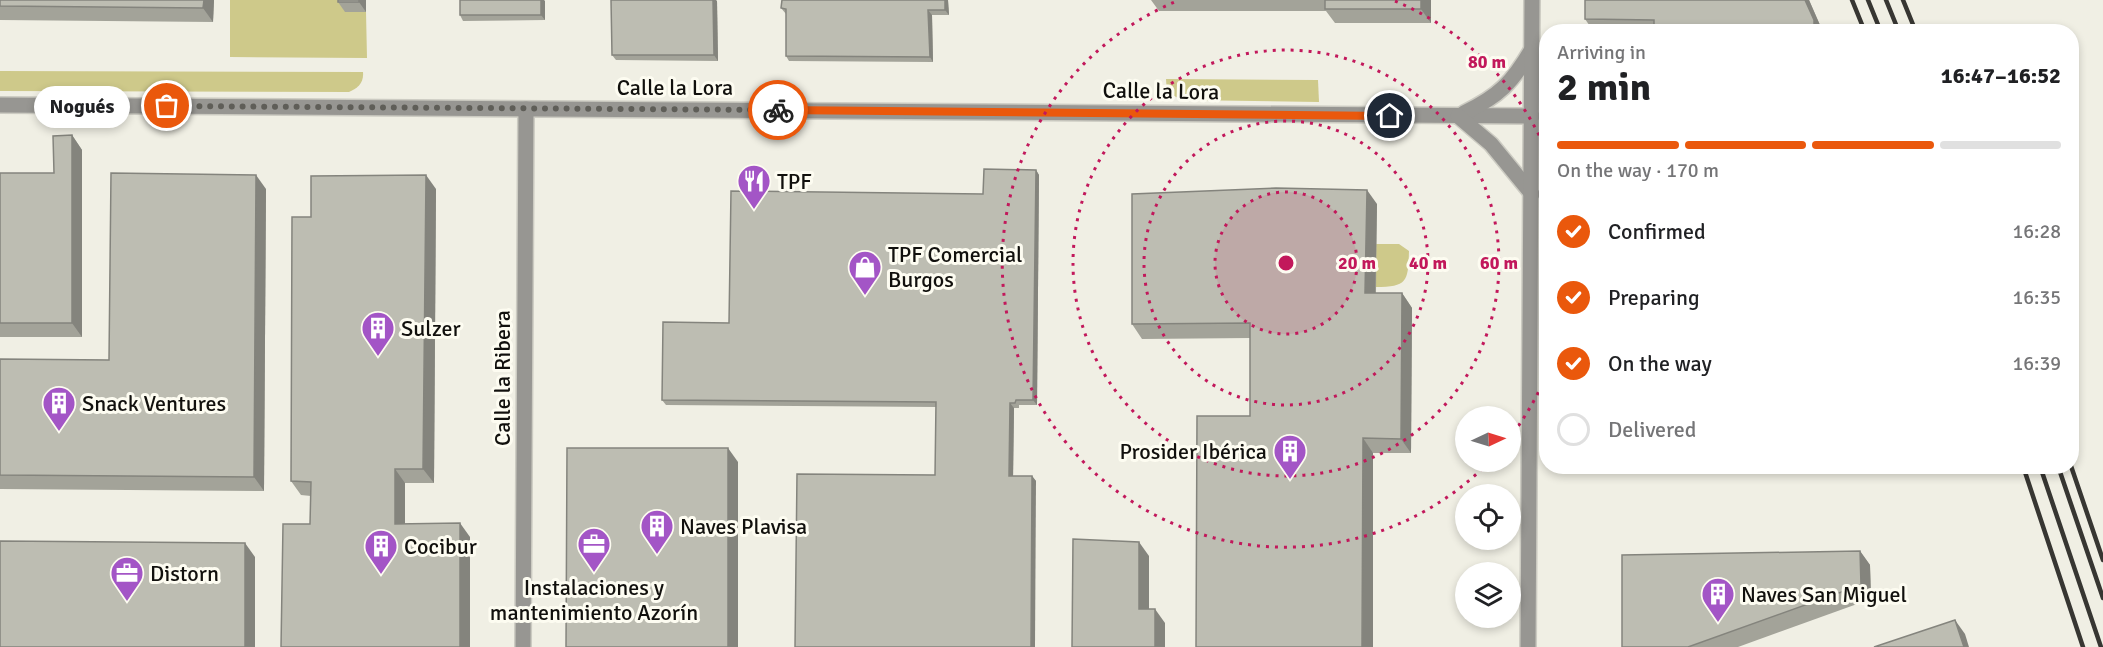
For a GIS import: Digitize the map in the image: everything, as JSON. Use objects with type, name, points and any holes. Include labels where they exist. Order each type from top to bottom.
[{"type":"street","points":[[1528,647],[1532,0]]},
{"type":"street","name":"Calle la Lora","points":[[1458,116],[1484,104],[1502,91],[1518,73],[1532,49]]},
{"type":"street","name":"Calle la Lora","points":[[0,105],[1532,116]]},
{"type":"street","name":"Calle la Ribera","points":[[523,647],[526,109]]},
{"type":"street","points":[[1458,116],[1491,144],[1532,194]]},
{"type":"shaded area","points":[[230,0],[345,0],[345,12],[366,12],[367,58],[230,57]]},
{"type":"shaded area","points":[[0,71],[363,72],[363,76],[360,85],[349,92],[0,91]]},
{"type":"shaded area","points":[[1166,79],[1318,80],[1319,102],[1183,100],[1170,93]]},
{"type":"shaded area","points":[[1376,244],[1399,244],[1409,251],[1407,276],[1400,284],[1376,287]]},
{"type":"building","points":[[0,0],[204,0],[203,8],[0,6]]},
{"type":"building","points":[[338,0],[359,0],[359,2],[338,2]]},
{"type":"building","points":[[460,0],[541,0],[541,15],[460,15]]},
{"type":"building","points":[[611,0],[713,0],[714,55],[612,55]]},
{"type":"building","points":[[782,0],[945,0],[945,10],[928,10],[930,57],[786,56],[786,9],[781,8]]},
{"type":"building","points":[[1325,0],[1421,0],[1421,9],[1325,9]]},
{"type":"building","points":[[1585,0],[1805,0],[1814,24],[1654,24],[1654,20],[1585,19]]},
{"type":"building","points":[[72,135],[72,323],[0,323],[0,173],[54,173],[53,136]]},
{"type":"building","points":[[984,169],[1036,170],[1033,400],[1016,400],[1015,403],[1010,403],[1009,476],[1032,476],[1031,647],[795,647],[797,474],[935,475],[936,402],[662,400],[663,322],[729,323],[731,191],[983,194]]},
{"type":"building","points":[[111,173],[256,175],[254,477],[0,475],[0,359],[109,360]]},
{"type":"building","points":[[426,175],[423,469],[395,469],[395,524],[460,523],[460,647],[281,647],[283,524],[310,524],[311,482],[291,481],[292,217],[311,217],[311,176]]},
{"type":"building","name":"Prosider Ibérica","points":[[1276,188],[1367,190],[1365,293],[1402,293],[1401,439],[1363,438],[1362,647],[1196,647],[1197,416],[1250,416],[1250,323],[1132,324],[1132,194]]},
{"type":"building","name":"Naves Plavisa","points":[[567,448],[728,448],[728,647],[566,647]]},
{"type":"building","points":[[1073,539],[1139,542],[1139,609],[1155,609],[1155,647],[1072,647]]},
{"type":"building","name":"Distorn","points":[[0,541],[245,543],[245,647],[0,647]]},
{"type":"building","name":"Naves San Miguel","points":[[1860,551],[1861,585],[1688,647],[1622,647],[1622,555]]},
{"type":"building","points":[[1955,620],[1964,647],[1874,647]]},
{"type":"railway","points":[[1852,0],[1862,24]]},
{"type":"railway","points":[[1868,0],[1878,24]]},
{"type":"railway","points":[[1886,0],[1896,24]]},
{"type":"railway","points":[[1903,0],[1913,24]]},
{"type":"railway","points":[[2026,474],[2083,647]]},
{"type":"railway","points":[[2043,474],[2101,647]]},
{"type":"railway","points":[[2061,474],[2103,598]]},
{"type":"railway","points":[[2074,474],[2103,560]]},
{"type":"way so far","points":[[167,106],[778,110]]},
{"type":"place","name":"Nogués","points":[[167,106]]},
{"type":"place","name":"TPF","points":[[754,210]]},
{"type":"place","name":"TPF Comercial Burgos","points":[[865,296]]},
{"type":"place","name":"Sulzer","points":[[378,357]]},
{"type":"place","name":"Snack Ventures","points":[[59,432]]},
{"type":"place","name":"Prosider Ibérica","points":[[1290,480]]},
{"type":"place","name":"Naves Plavisa","points":[[657,555]]},
{"type":"place","name":"Instalaciones y mantenimiento Azorín","points":[[594,573]]},
{"type":"place","name":"Cocibur","points":[[381,575]]},
{"type":"place","name":"Distorn","points":[[127,602]]},
{"type":"place","name":"Naves San Miguel","points":[[1718,623]]},
{"type":"route","points":[[778,110],[1390,116]]}]
